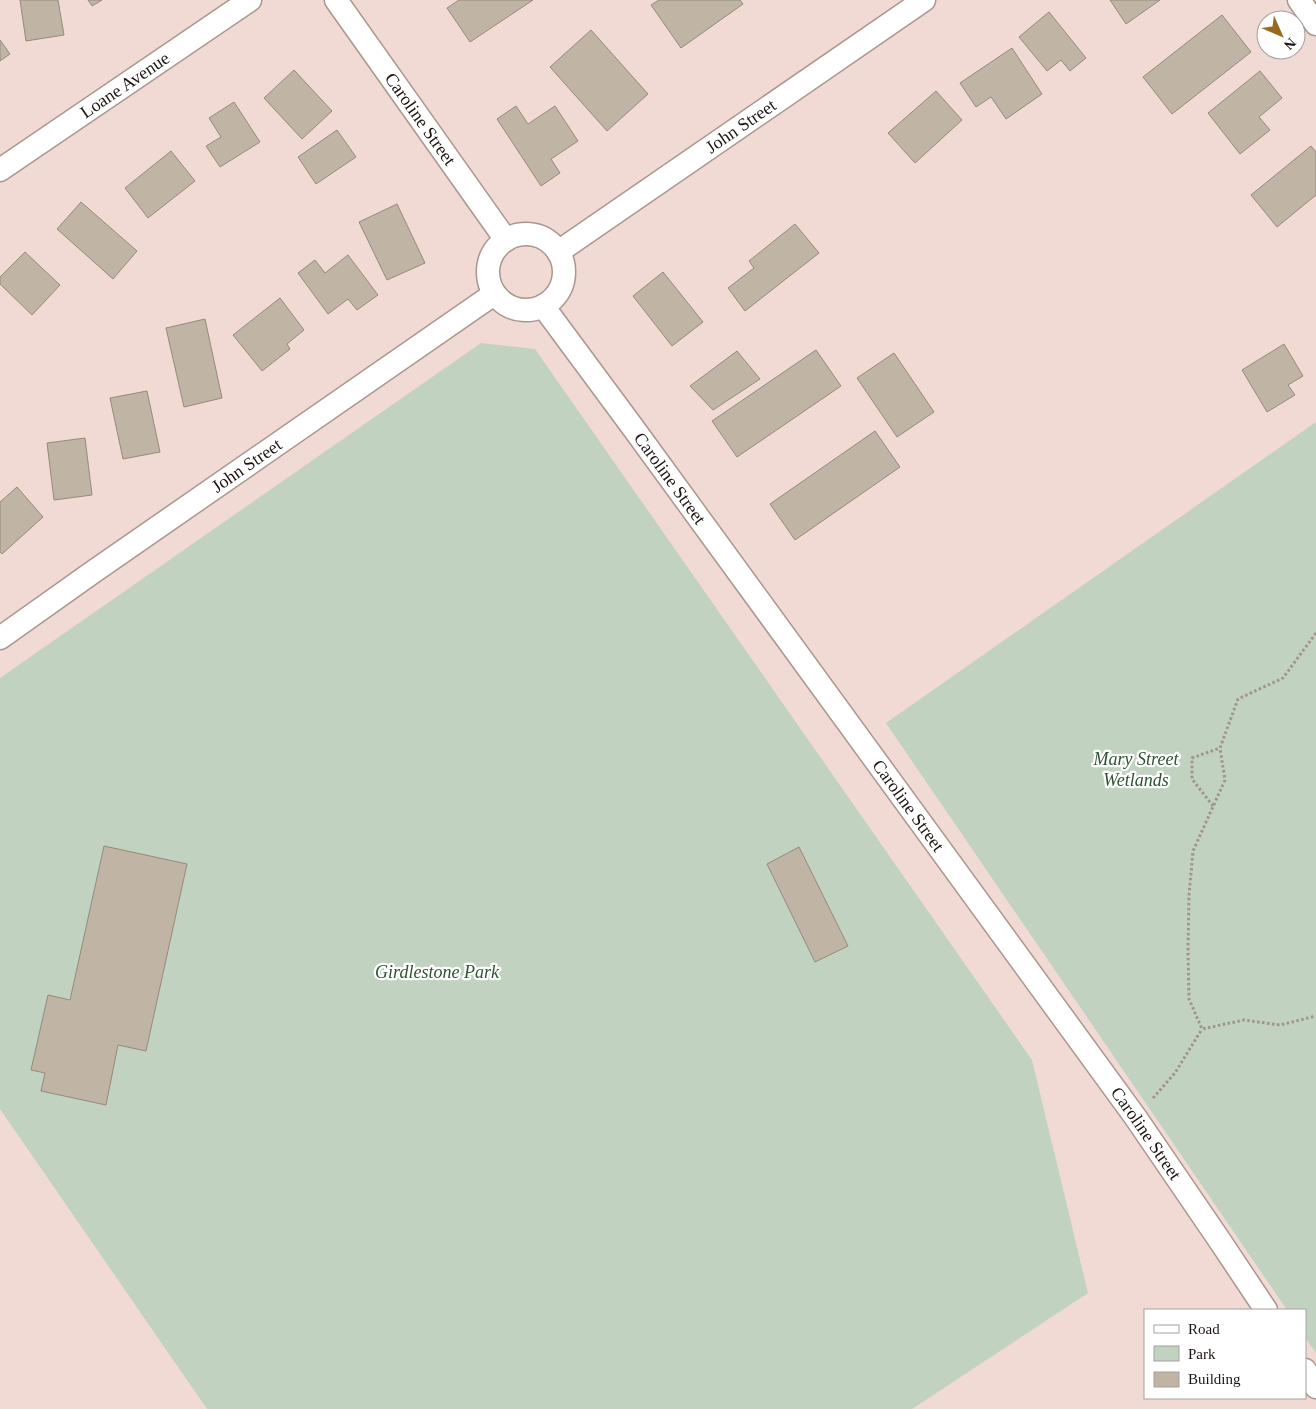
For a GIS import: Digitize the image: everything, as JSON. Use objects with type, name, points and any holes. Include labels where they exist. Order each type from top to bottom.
[{"type":"street","name":"Loane Avenue","points":[[0,170],[250,0]]},
{"type":"street","name":"Caroline Street","points":[[336,0],[506,240]]},
{"type":"street","name":"John Street","points":[[558,252],[924,0]]},
{"type":"street","points":[[1299,0],[1316,24]]},
{"type":"street","points":[[529,234],[551,243],[558,252],[564,272],[563,282],[555,296],[543,306],[533,310],[522,310],[502,302],[494,294],[489,283],[488,270],[490,259],[497,248],[506,240],[529,234]]},
{"type":"street","name":"John Street","points":[[0,638],[494,294]]},
{"type":"street","name":"Caroline Street","points":[[543,306],[1136,1118],[1265,1309]]},
{"type":"street","points":[[1306,1372],[1316,1387]]},
{"type":"path","points":[[1202,1029],[1189,999],[1189,895],[1193,852],[1225,780],[1220,748],[1238,699],[1282,678],[1316,633]]},
{"type":"path","points":[[1213,806],[1192,779],[1192,758],[1220,748]]},
{"type":"path","points":[[1136,1118],[1175,1073],[1202,1029],[1244,1020],[1280,1026],[1316,1016]]},
{"type":"green space","name":"Girdlestone Park","points":[[481,343],[535,349],[1032,1060],[1088,1293],[912,1409],[207,1409],[0,1109],[0,678]]},
{"type":"green space","name":"Mary Street Wetlands","points":[[1316,422],[1316,1353],[1306,1338],[1306,1309],[1286,1309],[886,723]]},
{"type":"building","points":[[20,0],[58,0],[64,35],[26,41]]},
{"type":"building","points":[[88,0],[102,0],[92,6]]},
{"type":"building","points":[[459,0],[533,0],[470,42],[447,8]]},
{"type":"building","points":[[659,0],[740,0],[743,4],[681,48],[651,5]]},
{"type":"building","points":[[1110,0],[1160,0],[1126,24]]},
{"type":"building","points":[[1049,12],[1086,58],[1070,71],[1061,60],[1047,71],[1019,37]]},
{"type":"building","points":[[1222,15],[1251,52],[1172,114],[1143,77]]},
{"type":"building","points":[[591,30],[648,94],[607,131],[550,67]]},
{"type":"building","points":[[0,40],[10,54],[0,61]]},
{"type":"building","points":[[1012,48],[1042,94],[1006,119],[991,97],[976,107],[960,83]]},
{"type":"building","points":[[294,70],[332,111],[302,139],[264,98]]},
{"type":"building","points":[[1260,71],[1282,98],[1259,117],[1270,130],[1240,154],[1208,113]]},
{"type":"building","points":[[936,91],[962,120],[915,163],[888,133]]},
{"type":"building","points":[[234,102],[260,142],[220,167],[206,146],[221,137],[209,118]]},
{"type":"building","points":[[516,106],[528,124],[555,106],[578,141],[551,159],[560,173],[541,186],[497,119]]},
{"type":"building","points":[[337,130],[356,157],[316,184],[298,157]]},
{"type":"building","points":[[1311,146],[1316,152],[1316,195],[1277,227],[1251,195]]},
{"type":"building","points":[[171,151],[195,181],[148,218],[125,188]]},
{"type":"building","points":[[81,202],[137,251],[113,279],[57,229]]},
{"type":"building","points":[[397,204],[425,263],[387,280],[359,222]]},
{"type":"building","points":[[795,224],[819,253],[745,311],[728,288],[754,268],[749,261]]},
{"type":"building","points":[[25,252],[60,285],[32,315],[0,284],[0,277]]},
{"type":"building","points":[[348,255],[378,295],[357,310],[348,299],[328,314],[298,273],[315,260],[325,273]]},
{"type":"building","points":[[663,272],[703,322],[672,346],[633,296]]},
{"type":"building","points":[[280,298],[304,330],[287,344],[290,349],[262,371],[233,335]]},
{"type":"building","points":[[205,319],[222,398],[184,407],[166,328]]},
{"type":"building","points":[[1284,344],[1303,376],[1288,385],[1295,395],[1267,412],[1242,370]]},
{"type":"building","points":[[816,350],[841,386],[737,457],[712,421]]},
{"type":"building","points":[[737,351],[760,379],[713,410],[690,386]]},
{"type":"building","points":[[894,353],[934,412],[897,437],[857,378]]},
{"type":"building","points":[[147,391],[160,452],[123,459],[110,398]]},
{"type":"building","points":[[875,431],[900,467],[795,540],[770,504]]},
{"type":"building","points":[[85,438],[92,495],[54,500],[47,443]]},
{"type":"building","points":[[17,487],[43,517],[2,554],[0,552],[0,502]]},
{"type":"building","points":[[104,846],[187,864],[146,1051],[118,1045],[106,1105],[41,1091],[45,1073],[31,1070],[48,995],[70,1000]]},
{"type":"building","points":[[799,847],[848,946],[815,962],[767,864]]}]
